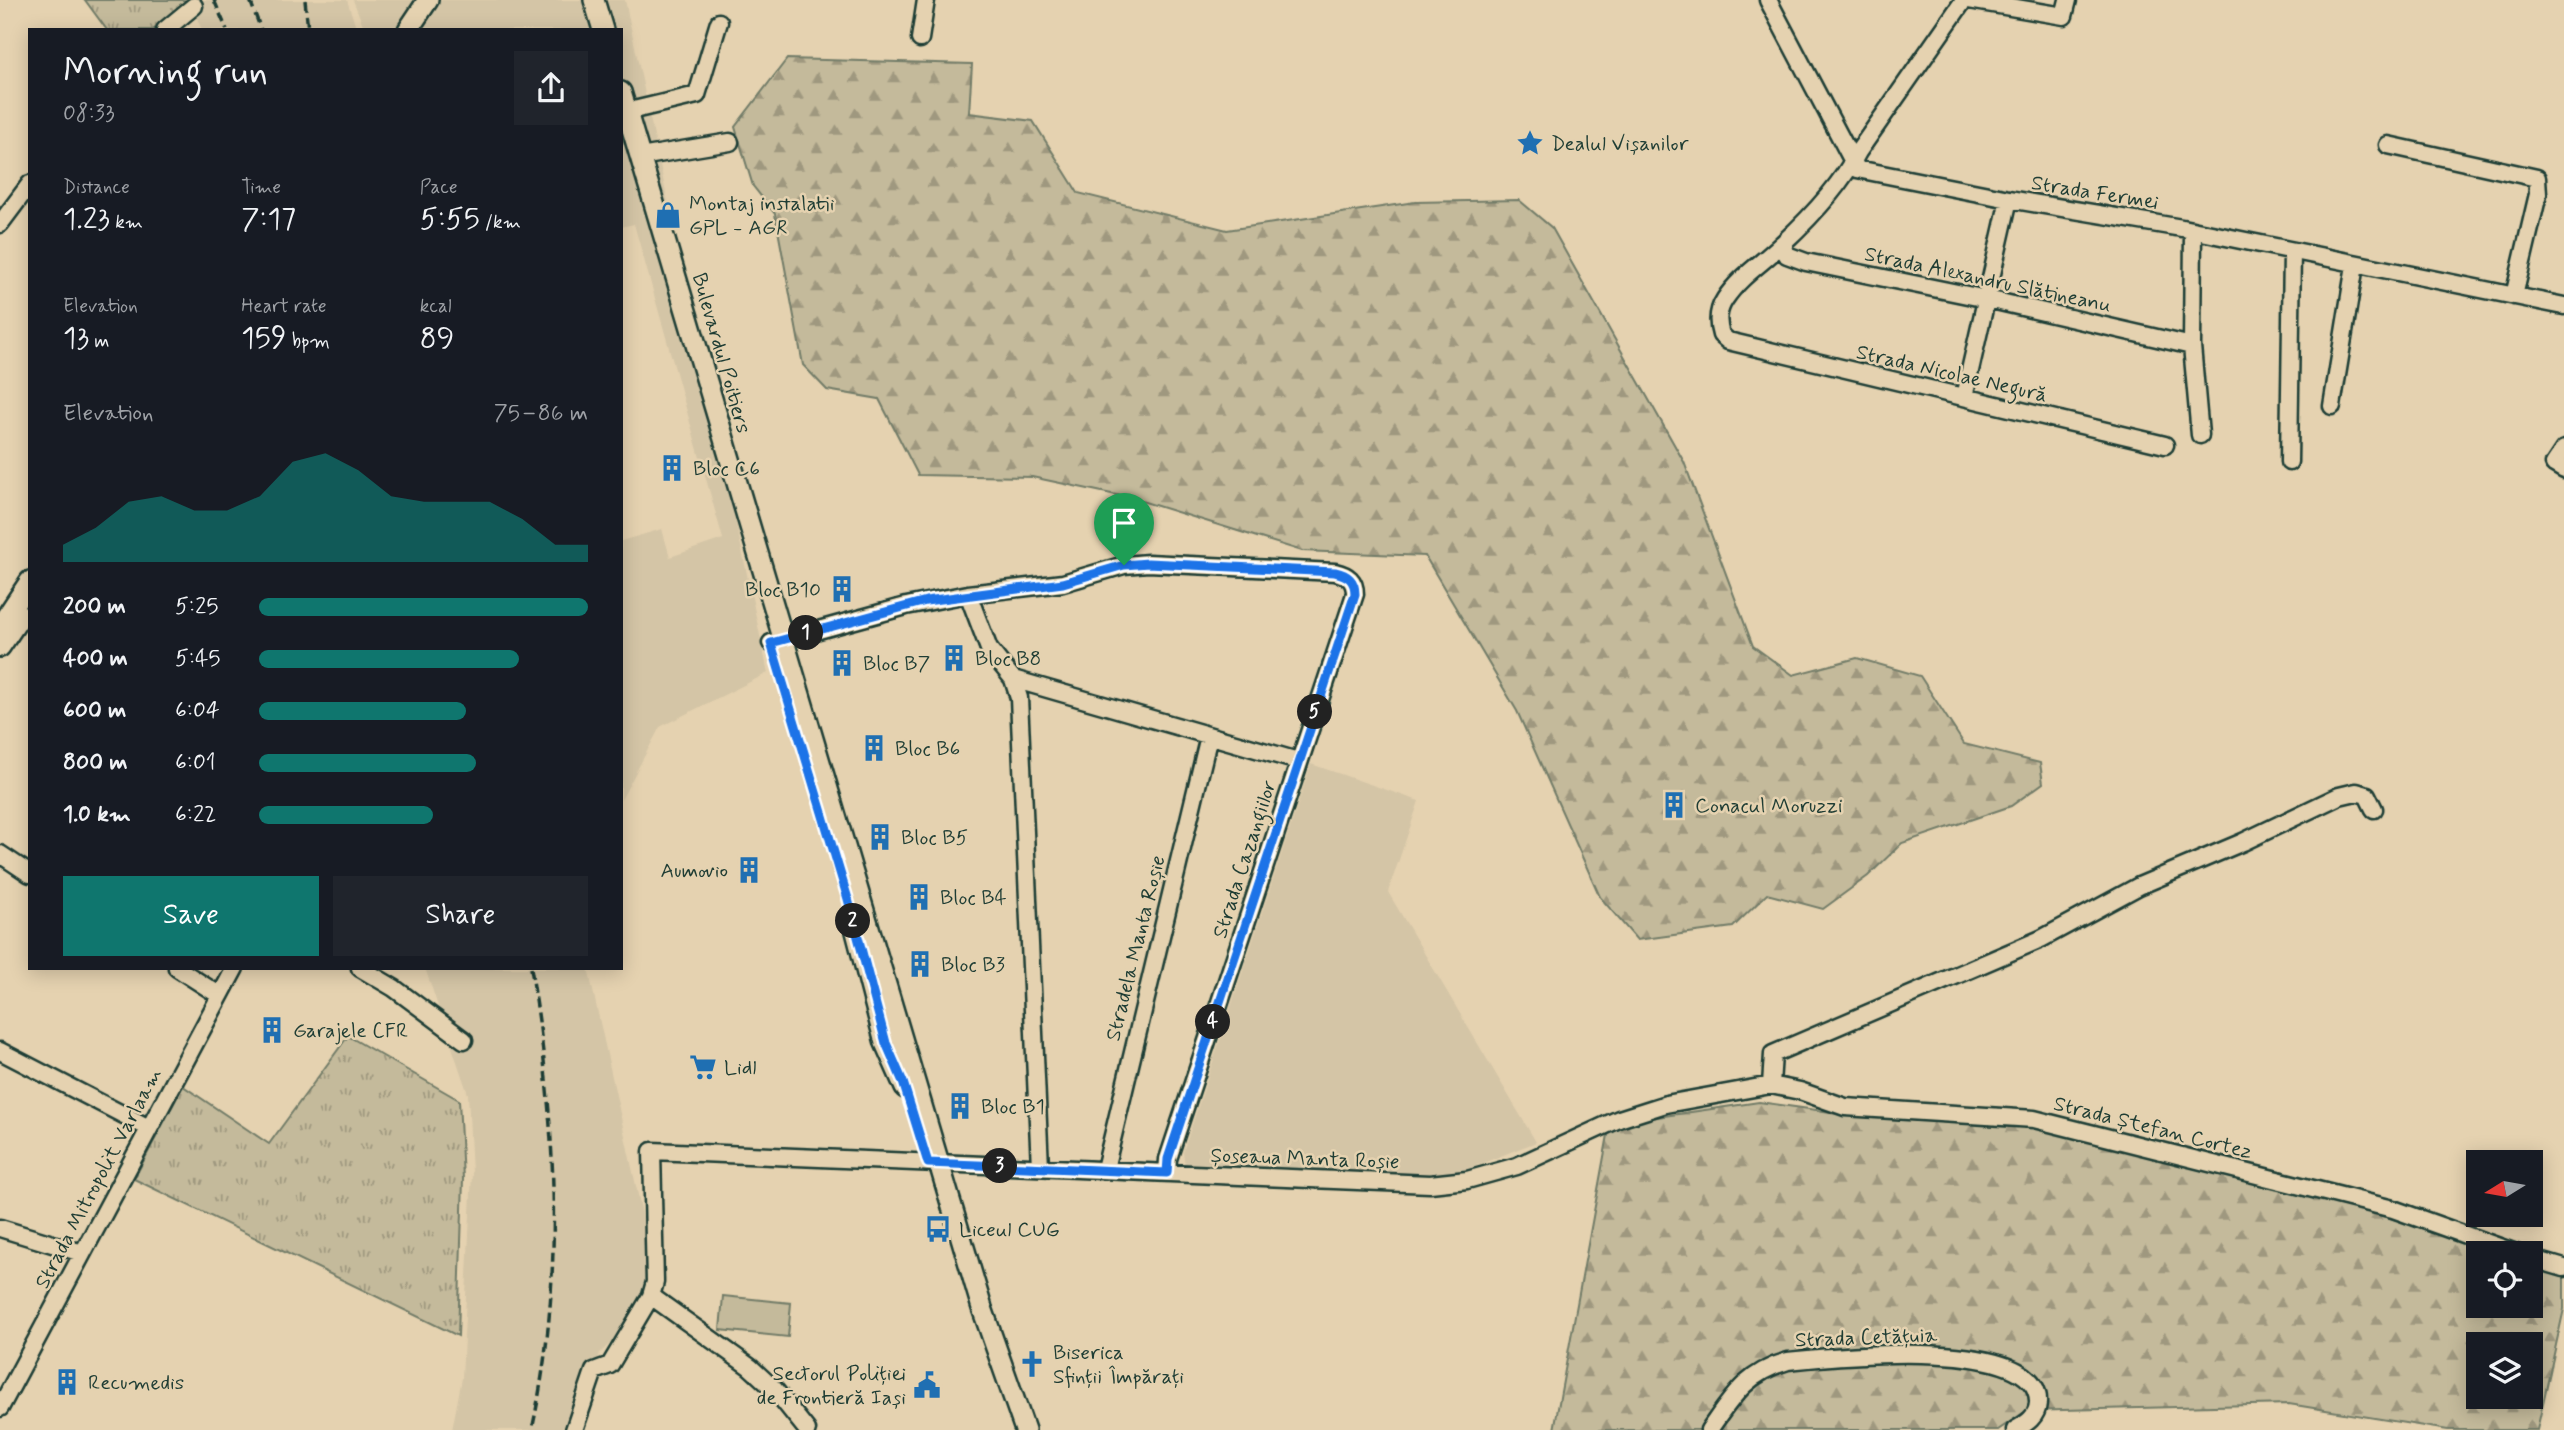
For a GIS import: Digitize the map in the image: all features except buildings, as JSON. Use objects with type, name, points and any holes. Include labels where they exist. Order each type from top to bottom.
[{"type":"main road","points":[[395,28],[414,0]]},
{"type":"main road","points":[[409,28],[428,0]]},
{"type":"main road","points":[[582,0],[591,28]]},
{"type":"main road","points":[[594,0],[602,28]]},
{"type":"main road","name":"Bulevardul Poitiers","points":[[623,111],[640,157],[777,642]]},
{"type":"main road","name":"Bulevardul Poitiers","points":[[623,111],[777,642],[933,1164],[982,1345],[1013,1430]]},
{"type":"main road","points":[[0,626],[28,584]]},
{"type":"main road","points":[[0,647],[28,605]]},
{"type":"main road","name":"Bulevardul Poitiers","points":[[933,1164],[1025,1430]]},
{"type":"street","points":[[920,39],[926,0]]},
{"type":"street","points":[[1768,0],[1852,163]]},
{"type":"street","points":[[1783,244],[1849,170],[1966,0],[2064,16],[2068,0]]},
{"type":"street","points":[[167,28],[194,6]]},
{"type":"street","points":[[623,111],[697,95],[719,23]]},
{"type":"street","points":[[640,157],[730,142]]},
{"type":"street","points":[[2388,145],[2537,178],[2538,194],[2514,296]]},
{"type":"street","name":"Strada Fermei","points":[[1852,163],[1857,169],[2009,199],[2193,230],[2564,306]]},
{"type":"street","points":[[0,224],[28,187]]},
{"type":"street","points":[[1964,397],[2009,199]]},
{"type":"street","points":[[2193,230],[2192,346],[2200,435]]},
{"type":"street","name":"Strada Alexandru Slătineanu","points":[[1783,244],[1787,255],[1805,262],[1987,299],[2192,346]]},
{"type":"street","name":"Strada Nicolae Negură","points":[[1783,244],[1745,275],[1724,300],[1717,317],[1721,335],[1728,341],[2165,445]]},
{"type":"street","points":[[2289,462],[2292,251]]},
{"type":"street","points":[[2332,406],[2355,265]]},
{"type":"street","points":[[2559,467],[2564,449]]},
{"type":"street","points":[[777,642],[906,606],[968,594],[1063,583],[1114,567],[1148,563],[1345,574],[1352,579],[1355,594],[1298,761]]},
{"type":"street","points":[[968,594],[989,649],[1013,679],[1019,698],[1040,1167]]},
{"type":"street","name":"Strada Cazangiilor","points":[[1013,679],[1298,761],[1172,1146],[1167,1173]]},
{"type":"street","name":"Stradela Manta Roșie","points":[[1105,1169],[1105,1158],[1209,736]]},
{"type":"street","points":[[1771,1085],[1773,1054],[2041,939],[2138,886],[2242,842],[2339,796],[2356,792],[2367,795],[2374,809]]},
{"type":"street","points":[[0,854],[28,873]]},
{"type":"street","points":[[180,970],[219,995]]},
{"type":"street","name":"Strada Mitropolit Varlaam","points":[[0,1408],[147,1127],[234,970]]},
{"type":"street","points":[[363,970],[394,988],[464,1040]]},
{"type":"street","points":[[0,1051],[147,1127]]},
{"type":"street","name":"Șoseaua Manta Roșie","points":[[652,1296],[652,1151],[1421,1184],[1466,1181],[1517,1166],[1619,1119],[1666,1104],[1771,1085]]},
{"type":"street","name":"Strada Ștefan Cortez","points":[[1771,1085],[1800,1091],[1844,1107],[2034,1119],[2393,1209],[2482,1241]]},
{"type":"street","points":[[0,1228],[82,1253]]},
{"type":"street","points":[[2543,1262],[2564,1268]]},
{"type":"street","points":[[574,1430],[594,1371],[610,1365],[652,1296],[750,1367],[775,1390],[807,1430]]},
{"type":"street","name":"Strada Cetățuia","points":[[1709,1430],[1745,1381],[1768,1367],[1787,1360],[1934,1353],[1994,1362],[2030,1382],[2038,1396],[2037,1411],[2028,1423],[2015,1430]]},
{"type":"shaded area","points":[[189,0],[347,0],[356,28],[201,28]]},
{"type":"shaded area","points":[[353,0],[625,0],[768,673],[660,727],[623,796],[623,540],[662,529],[670,557],[723,539],[634,224],[623,227],[623,28],[364,28]]},
{"type":"shaded area","points":[[1311,764],[1419,801],[1388,892],[1536,1142],[1458,1173],[1429,1176],[1185,1165],[1183,1152]]},
{"type":"shaded area","points":[[426,970],[588,970],[660,1295],[600,1353],[576,1430],[452,1430],[462,1378],[472,1173],[468,1094]]},
{"type":"green space","points":[[85,0],[185,0],[186,3],[155,28],[106,28]]},
{"type":"green space","points":[[787,59],[972,64],[969,113],[1033,121],[1078,193],[1227,230],[1415,202],[1519,200],[1552,228],[1684,462],[1753,646],[1793,675],[1857,658],[1920,676],[1964,744],[2040,763],[2043,783],[2011,806],[1902,843],[1868,876],[1823,909],[1767,894],[1733,927],[1637,940],[1600,897],[1517,711],[1425,556],[1302,551],[1135,499],[1032,477],[918,475],[879,399],[827,390],[803,365],[775,214],[753,186],[735,127]]},
{"type":"green space","points":[[348,1036],[459,1100],[463,1179],[458,1336],[134,1179],[183,1086],[269,1144]]},
{"type":"green space","points":[[1759,1102],[1873,1118],[2035,1118],[2471,1241],[2466,1241],[2466,1318],[2543,1318],[2543,1262],[2564,1269],[2564,1309],[2543,1403],[2543,1332],[2466,1332],[2466,1409],[2542,1409],[2537,1430],[2448,1430],[2289,1404],[2026,1411],[1998,1430],[1554,1430],[1610,1124]]},
{"type":"green space","points":[[723,1296],[791,1303],[788,1337],[720,1330]]},
{"type":"railway","points":[[214,0],[226,28]]},
{"type":"railway","points":[[250,0],[260,28]]},
{"type":"railway","points":[[305,0],[308,28]]},
{"type":"railway","points":[[531,970],[546,1083],[553,1199],[549,1315],[532,1430]]},
{"type":"place","name":"Dealul Vișanilor","points":[[1530,143]]},
{"type":"place","name":"Montaj instalatii GPL - AGR","points":[[668,215]]},
{"type":"place","name":"Bloc C6","points":[[672,468]]},
{"type":"place","name":"Bloc B10","points":[[842,589]]},
{"type":"place","name":"Bloc B8","points":[[954,658]]},
{"type":"place","name":"Bloc B7","points":[[842,663]]},
{"type":"place","name":"Bloc B6","points":[[874,748]]},
{"type":"place","name":"Conacul Moruzzi","points":[[1674,805]]},
{"type":"place","name":"Bloc B5","points":[[880,837]]},
{"type":"place","name":"Aumovio","points":[[749,870]]},
{"type":"place","name":"Bloc B4","points":[[919,897]]},
{"type":"place","name":"Bloc B3","points":[[920,964]]},
{"type":"place","name":"Garajele CFR","points":[[272,1030]]},
{"type":"place","name":"Lidl","points":[[703,1067]]},
{"type":"place","name":"Bloc B1","points":[[960,1106]]},
{"type":"place","name":"Liceul CUG","points":[[938,1229]]},
{"type":"place","name":"Biserica Sfinții Împărați","points":[[1032,1364]]},
{"type":"place","name":"Recumedis","points":[[67,1382]]},
{"type":"place","name":"Sectorul Poliției de Frontieră Iași","points":[[927,1385]]},
{"type":"route","points":[[1124,565],[1218,565],[1335,572],[1352,579],[1355,594],[1168,1159],[1167,1173],[928,1163],[903,1082],[886,1043],[865,973],[848,899],[771,643],[926,601],[1063,583],[1124,565]]}]
